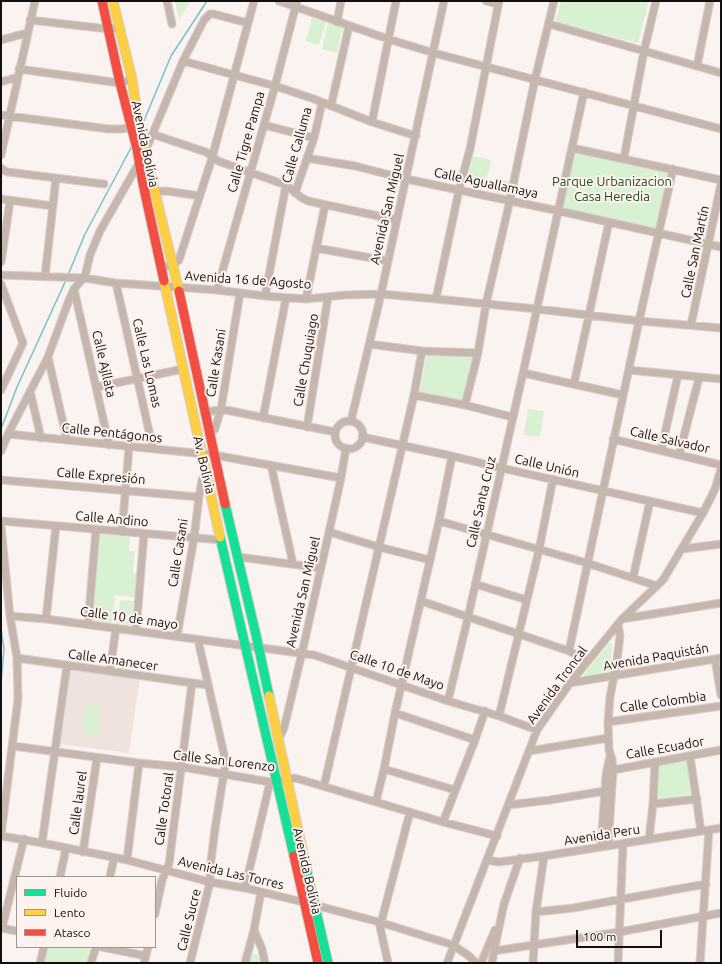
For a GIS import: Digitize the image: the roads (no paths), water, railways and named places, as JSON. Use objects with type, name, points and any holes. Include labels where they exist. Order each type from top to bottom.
[{"type":"street","points":[[1,155],[35,1]]},
{"type":"street","name":"Avenida Bolivia","points":[[102,1],[127,110],[136,132]]},
{"type":"street","name":"Avenida Bolivia","points":[[114,1],[132,79],[136,132]]},
{"type":"street","points":[[167,1],[172,24]]},
{"type":"street","points":[[161,268],[173,265],[179,260],[212,158],[254,1]]},
{"type":"street","points":[[279,1],[296,4],[337,22],[434,53],[721,129]]},
{"type":"street","points":[[337,22],[341,1]]},
{"type":"street","points":[[372,122],[396,1]]},
{"type":"street","name":"Avenida San Miguel","points":[[351,421],[416,136],[444,1]]},
{"type":"street","points":[[436,299],[459,190],[470,149],[499,2],[486,1]]},
{"type":"street","points":[[465,405],[478,353],[486,304],[554,1]]},
{"type":"street","points":[[624,158],[644,51],[656,1]]},
{"type":"street","points":[[697,66],[710,1]]},
{"type":"street","name":"Calle Tigre Pampa","points":[[217,290],[264,125],[296,4]]},
{"type":"street","points":[[141,150],[152,134],[183,61],[204,20],[210,14],[214,14],[248,23]]},
{"type":"street","points":[[30,20],[108,29],[120,28]]},
{"type":"street","points":[[549,24],[721,73]]},
{"type":"street","points":[[331,106],[349,26]]},
{"type":"street","points":[[1,40],[28,33]]},
{"type":"street","points":[[183,61],[233,76],[274,86],[314,99],[372,122],[416,136]]},
{"type":"street","points":[[1,82],[18,73],[120,83],[132,79]]},
{"type":"street","name":"Calle Santa Cruz","points":[[448,700],[502,468],[584,92]]},
{"type":"street","name":"Calle Calluma","points":[[296,193],[314,138],[322,103]]},
{"type":"street","points":[[1,115],[136,132],[141,150]]},
{"type":"street","points":[[264,125],[314,138]]},
{"type":"street","points":[[152,134],[206,152],[212,158],[286,185],[308,201],[397,220]]},
{"type":"street","points":[[572,148],[721,180]]},
{"type":"street","name":"Avenida Bolivia","points":[[141,150],[154,191],[173,265],[177,287]]},
{"type":"street","name":"Av. Bolivia","points":[[141,150],[139,162],[161,268],[245,647],[278,780]]},
{"type":"street","name":"Calle Aguallamaya","points":[[308,158],[355,166],[406,179],[510,200],[721,247]]},
{"type":"street","points":[[1,451],[8,434],[48,357],[74,289],[84,278],[90,255],[100,231],[139,162]]},
{"type":"street","points":[[1,168],[8,172],[104,184]]},
{"type":"street","points":[[569,651],[602,491],[673,170]]},
{"type":"street","points":[[45,276],[56,178]]},
{"type":"street","name":"Calle San Martín","points":[[691,326],[721,184]]},
{"type":"street","points":[[265,296],[286,185]]},
{"type":"street","points":[[145,193],[166,191],[200,196]]},
{"type":"street","points":[[1,199],[53,206]]},
{"type":"street","points":[[1,262],[10,201]]},
{"type":"street","points":[[306,299],[325,205]]},
{"type":"street","points":[[574,384],[609,222]]},
{"type":"street","points":[[316,248],[388,261]]},
{"type":"street","name":"Avenida 16 de Agosto","points":[[1,275],[84,278],[116,283],[217,290],[286,298],[306,299],[345,294],[381,294],[537,308],[639,321],[721,328]]},
{"type":"street","name":"Calle Las Lomas","points":[[116,283],[153,449]]},
{"type":"street","points":[[1,284],[23,343],[1,390]]},
{"type":"street","name":"Av. Bolivia","points":[[177,287],[204,413],[239,557],[278,740],[278,780]]},
{"type":"street","name":"Calle Ajllata","points":[[74,289],[109,444]]},
{"type":"street","name":"Calle Kasani","points":[[209,434],[215,429],[221,409],[240,293]]},
{"type":"street","name":"Calle Chuquiago","points":[[307,427],[328,297]]},
{"type":"street","points":[[263,418],[286,298]]},
{"type":"street","points":[[369,344],[422,351],[478,353]]},
{"type":"street","points":[[324,786],[414,395],[422,351]]},
{"type":"street","points":[[48,357],[67,440]]},
{"type":"street","points":[[97,387],[183,369]]},
{"type":"street","points":[[629,370],[721,379]]},
{"type":"street","points":[[523,373],[623,395]]},
{"type":"street","points":[[661,451],[678,375]]},
{"type":"street","points":[[680,455],[699,378]]},
{"type":"street","points":[[30,391],[41,438]]},
{"type":"street","points":[[414,395],[465,405],[512,417]]},
{"type":"street","points":[[204,413],[221,409],[335,432]]},
{"type":"street","points":[[351,421],[355,422],[361,428],[362,437],[358,445],[346,448],[339,444],[335,436],[335,432],[336,428],[342,422],[351,421]]},
{"type":"street","name":"Calle Pentágonos","points":[[8,434],[214,455],[341,478]]},
{"type":"street","name":"Calle Unión","points":[[362,437],[703,513]]},
{"type":"street","name":"Calle Salvador","points":[[614,439],[721,465]]},
{"type":"street","points":[[122,532],[129,446]]},
{"type":"street","name":"Avenida San Miguel","points":[[278,740],[284,728],[302,653],[341,478],[346,448]]},
{"type":"street","points":[[376,802],[401,685],[439,521],[452,456]]},
{"type":"street","points":[[271,465],[293,564]]},
{"type":"street","name":"Avenida Troncal","points":[[447,963],[453,944],[497,836],[537,730],[570,683],[620,622],[663,580],[718,489],[721,469]]},
{"type":"street","name":"Calle Casani","points":[[176,636],[194,538],[198,497],[202,480],[206,474]]},
{"type":"street","points":[[499,716],[520,634],[553,479]]},
{"type":"street","name":"Calle Expresión","points":[[1,480],[198,497]]},
{"type":"street","points":[[633,578],[650,501]]},
{"type":"street","name":"Calle Andino","points":[[1,521],[221,540]]},
{"type":"street","points":[[439,521],[587,563],[657,586]]},
{"type":"street","points":[[46,619],[56,526]]},
{"type":"street","points":[[1,527],[10,616],[17,658],[18,699],[1,835]]},
{"type":"street","points":[[88,624],[96,530]]},
{"type":"street","points":[[329,532],[379,548],[430,560]]},
{"type":"street","points":[[136,631],[144,534]]},
{"type":"street","points":[[682,549],[721,544]]},
{"type":"street","points":[[239,557],[321,568]]},
{"type":"street","points":[[475,584],[527,600]]},
{"type":"street","points":[[421,601],[569,651],[588,661]]},
{"type":"street","points":[[601,847],[608,791],[613,770],[608,738],[608,722],[613,676],[617,660],[620,622],[721,603]]},
{"type":"street","name":"Calle 10 de mayo","points":[[10,616],[88,624],[245,647]]},
{"type":"street","points":[[110,671],[116,628]]},
{"type":"street","name":"Calle Sucre","points":[[190,963],[210,882],[210,869],[215,829],[224,774],[224,754],[207,685],[198,640]]},
{"type":"street","name":"Calle 10 de Mayo","points":[[245,647],[314,655],[537,730]]},
{"type":"street","name":"Calle Amanecer","points":[[17,658],[207,685]]},
{"type":"street","points":[[718,658],[721,694]]},
{"type":"street","name":"Avenida Paquistán","points":[[570,683],[718,658]]},
{"type":"street","points":[[42,842],[67,665]]},
{"type":"street","name":"Calle Totoral","points":[[156,909],[162,880],[169,864],[192,683]]},
{"type":"street","name":"Calle Colombia","points":[[608,722],[721,706]]},
{"type":"street","points":[[443,822],[475,740],[484,711]]},
{"type":"street","points":[[395,713],[475,740]]},
{"type":"street","points":[[529,751],[608,738]]},
{"type":"street","name":"Calle San Lorenzo","points":[[13,746],[224,774],[278,780],[302,780],[443,822],[497,836]]},
{"type":"street","name":"Calle Ecuador","points":[[613,770],[721,750]]},
{"type":"street","points":[[608,846],[607,769],[610,754]]},
{"type":"street","points":[[690,756],[697,799],[705,830],[706,884],[702,916],[700,963]]},
{"type":"street","name":"Calle laurel","points":[[83,852],[97,758]]},
{"type":"street","points":[[649,839],[653,804],[655,762]]},
{"type":"street","points":[[127,860],[139,763]]},
{"type":"street","points":[[384,769],[455,790]]},
{"type":"street","points":[[245,888],[278,780]]},
{"type":"street","name":"Avenida Bolivia","points":[[278,780],[303,902],[318,963]]},
{"type":"street","name":"Avenida Bolivia","points":[[278,780],[315,905],[328,963]]},
{"type":"street","points":[[508,805],[608,791]]},
{"type":"street","points":[[653,804],[697,799]]},
{"type":"street","points":[[388,963],[380,922],[410,812]]},
{"type":"street","name":"Avenida Peru","points":[[487,860],[499,862],[544,856],[721,828]]},
{"type":"street","name":"Avenida Las Torres","points":[[1,835],[127,860],[210,882],[245,888],[380,922],[453,944]]},
{"type":"street","points":[[16,931],[1,928],[24,839]]},
{"type":"street","points":[[618,963],[623,844]]},
{"type":"street","points":[[60,876],[66,848]]},
{"type":"street","points":[[533,963],[536,912],[544,856]]},
{"type":"street","points":[[110,876],[114,858]]},
{"type":"street","points":[[481,963],[501,915],[520,858]]},
{"type":"street","points":[[536,912],[573,908],[706,884]]},
{"type":"street","points":[[245,963],[254,930],[261,892]]},
{"type":"street","points":[[494,951],[619,932],[721,913]]},
{"type":"street","points":[[492,963],[501,915]]},
{"type":"street","points":[[254,930],[262,949],[265,963]]},
{"type":"street","points":[[453,944],[476,963]]},
{"type":"street","points":[[40,963],[44,948]]},
{"type":"street","points":[[91,963],[96,948]]},
{"type":"street","points":[[106,948],[145,959],[148,948]]},
{"type":"waterway","points":[[143,123],[171,56],[207,1]]},
{"type":"waterway","points":[[68,275],[85,234],[132,146]]},
{"type":"waterway","points":[[1,429],[17,387],[66,280]]},
{"type":"waterway","points":[[1,628],[4,649],[1,683]]},
{"type":"park label","name":"Parque Urbanizacion Casa Heredia","points":[[612,190]]}]
